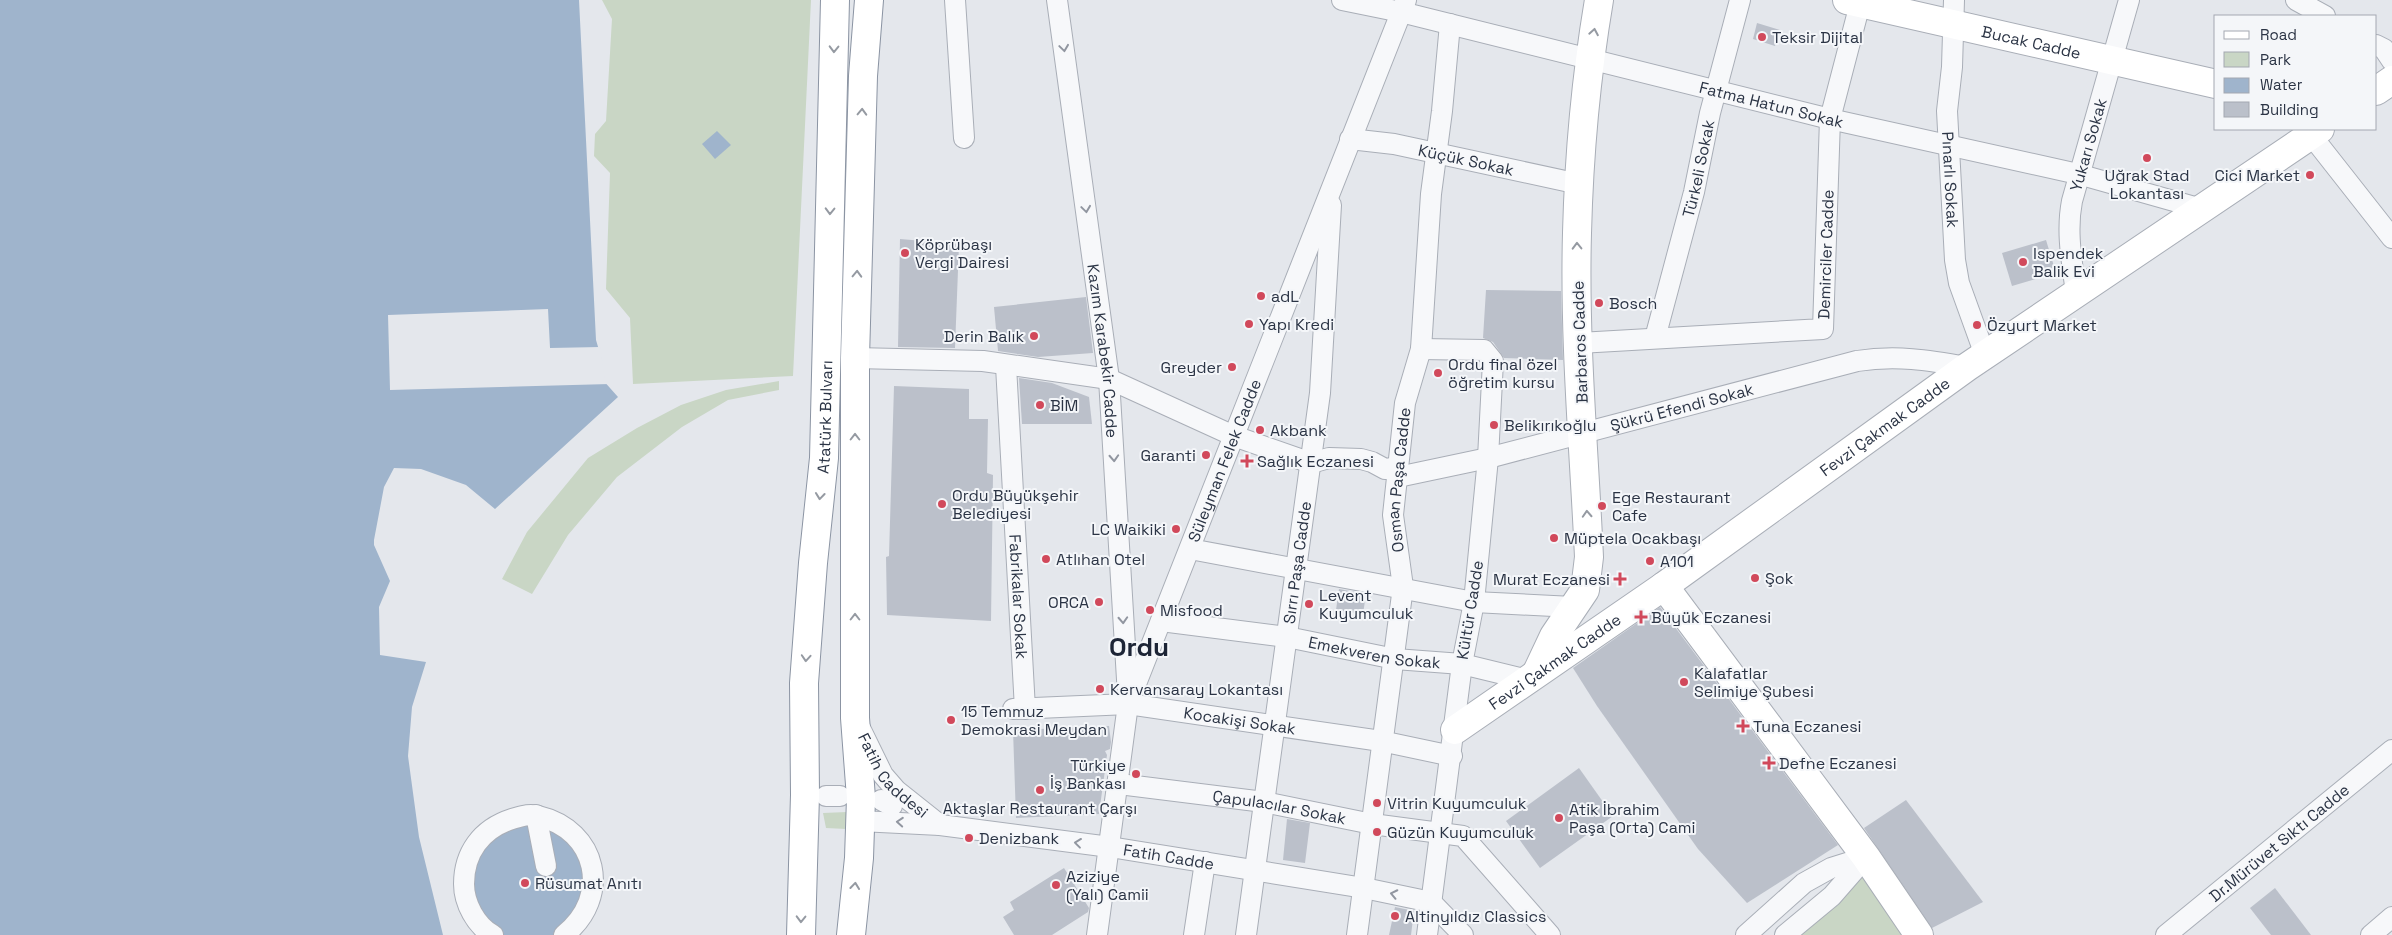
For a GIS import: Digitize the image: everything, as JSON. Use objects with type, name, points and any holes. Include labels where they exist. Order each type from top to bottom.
[{"type":"main road","name":"Atatürk Bulvarı","points":[[801,935],[805,795],[804,683],[813,563],[824,458],[835,0]]},
{"type":"main road","name":"Atatürk Bulvarı","points":[[851,935],[861,798],[855,718],[855,358],[863,76],[869,0]]},
{"type":"main road","name":"Barbaros Cadde","points":[[1533,676],[1554,636],[1585,590],[1589,557],[1579,342],[1577,235],[1589,59],[1599,0]]},
{"type":"main road","name":"Bucak Cadde","points":[[1856,1],[1953,12],[2113,61],[2214,84]]},
{"type":"main road","points":[[2377,90],[2392,80]]},
{"type":"main road","name":"Fevzi Çakmak Cadde","points":[[1453,743],[1533,676],[1664,586],[1976,361],[2315,132]]},
{"type":"main road","points":[[1664,586],[1866,857],[1919,935]]},
{"type":"street","points":[[955,0],[964,138]]},
{"type":"street","name":"Kazım Karabekir Cadde","points":[[1057,0],[1109,379],[1128,704]]},
{"type":"street","name":"Fatma Hatun Sokak","points":[[1342,0],[1403,6],[1450,24],[1830,120],[2078,174],[2202,209]]},
{"type":"street","name":"Türkeli Sokak","points":[[1655,338],[1694,192],[1740,0]]},
{"type":"street","name":"Yukarı Sokak","points":[[2076,293],[2069,243],[2068,220],[2078,174],[2113,61],[2129,0]]},
{"type":"street","points":[[2296,0],[2323,15]]},
{"type":"street","name":"Demirciler Cadde","points":[[1579,342],[1823,329],[1830,120],[1856,1]]},
{"type":"street","name":"Süleyman Felek Cadde","points":[[1097,935],[1119,784],[1128,704],[1403,6]]},
{"type":"street","name":"Pınarlı Sokak","points":[[1953,12],[1952,67],[1947,111],[1950,147],[1949,169],[1957,268],[1976,361]]},
{"type":"street","name":"Osman Paşa Cadde","points":[[1357,935],[1381,741],[1395,658],[1403,587],[1393,515],[1405,403],[1421,349],[1431,194],[1442,111],[1450,24]]},
{"type":"street","points":[[2377,46],[2384,49],[2392,61]]},
{"type":"street","points":[[2315,132],[2392,238]]},
{"type":"street","name":"Küçük Sokak","points":[[1350,139],[1394,144],[1579,184]]},
{"type":"street","name":"Sırrı Paşa Cadde","points":[[1252,934],[1255,869],[1320,393],[1332,187]]},
{"type":"street","name":"Kültür Cadde","points":[[1421,349],[1484,350],[1493,361],[1488,458],[1474,602],[1462,664],[1427,935]]},
{"type":"street","name":"Şükrü Efendi Sokak","points":[[1398,477],[1488,458],[1584,434],[1857,361],[1885,357],[1976,361]]},
{"type":"street","points":[[855,358],[983,361],[1006,366],[1109,379],[1234,436],[1311,463],[1329,458],[1361,459],[1385,469],[1392,468],[1398,477]]},
{"type":"street","name":"Fabrikalar Sokak","points":[[1006,366],[1019,709]]},
{"type":"street","points":[[1190,549],[1296,567],[1474,602],[1573,607]]},
{"type":"street","name":"Emekveren Sokak","points":[[1161,621],[1287,637],[1395,658],[1462,664],[1533,676]]},
{"type":"street","name":"Kocakişi Sokak","points":[[1019,709],[1128,704],[1381,741],[1453,743]]},
{"type":"street","name":"Fatih Caddesi","points":[[855,718],[883,775],[896,790],[940,826]]},
{"type":"street","name":"Dr.Mürüvet Sıktı Cadde","points":[[2166,935],[2392,750]]},
{"type":"street","name":"Çapulacılar Sokak","points":[[1119,784],[1264,802],[1372,824],[1463,836],[1550,935]]},
{"type":"street","points":[[493,935],[485,931],[472,914],[464,893],[464,868],[474,845],[487,831],[501,822],[524,815],[557,824],[573,834],[584,848],[593,868],[594,883],[592,897],[583,917],[564,935]]},
{"type":"street","points":[[536,819],[546,866]]},
{"type":"street","name":"Fatih Cadde","points":[[860,821],[940,826],[1110,848],[1255,869],[1431,902]]},
{"type":"street","points":[[1746,935],[1804,883],[1830,868],[1866,857]]},
{"type":"street","points":[[1785,935],[1832,896],[1866,857]]},
{"type":"street","points":[[1194,935],[1205,862]]},
{"type":"street","points":[[1431,902],[1463,935]]},
{"type":"street","points":[[2371,935],[2392,917]]},
{"type":"green space","points":[[602,0],[811,0],[793,376],[633,384],[630,318],[606,289],[610,173],[594,156],[595,134],[606,121],[612,19]]},
{"type":"green space","points":[[779,381],[779,390],[728,400],[682,427],[617,477],[568,535],[532,594],[502,579],[527,532],[588,458],[637,428],[681,405],[726,390]]},
{"type":"green space","points":[[847,812],[846,829],[826,828],[823,813]]},
{"type":"green space","points":[[1866,857],[1919,935],[1785,935]]},
{"type":"water","points":[[0,0],[579,0],[596,340],[601,357],[602,379],[618,397],[495,509],[466,485],[421,469],[394,468],[384,487],[374,540],[374,545],[390,581],[379,607],[380,655],[426,662],[412,707],[408,756],[419,837],[443,935],[0,935]]},
{"type":"water","points":[[717,131],[731,145],[715,159],[702,144]]},
{"type":"water","points":[[534,822],[569,838],[587,872],[581,909],[555,935],[503,935],[496,932],[472,901],[472,862],[497,831]]},
{"type":"pier","points":[[548,309],[550,348],[600,347],[605,378],[610,384],[390,390],[388,315]]},
{"type":"building","points":[[1757,23],[1780,30],[1775,46],[1753,39]]},
{"type":"building","points":[[900,239],[959,244],[955,348],[898,347]]},
{"type":"building","points":[[2046,240],[2056,273],[2012,286],[2002,253]]},
{"type":"building","points":[[1486,290],[1561,291],[1563,360],[1504,358],[1493,342],[1483,338]]},
{"type":"building","points":[[1086,297],[1093,353],[1038,357],[998,351],[994,307]]},
{"type":"building","points":[[1019,378],[1052,383],[1089,397],[1092,424],[1022,424]]},
{"type":"building","name":"Ordu Büyükşehir Belediyesi","points":[[894,386],[969,389],[969,419],[988,419],[987,473],[993,475],[991,621],[887,615],[886,557],[889,556]]},
{"type":"building","points":[[1339,589],[1366,594],[1363,614],[1336,610]]},
{"type":"building","points":[[1660,607],[1838,845],[1747,903],[1698,849],[1597,706],[1573,668]]},
{"type":"building","points":[[1109,726],[1111,742],[1110,749],[1105,751],[1107,755],[1099,814],[1016,818],[1013,730]]},
{"type":"building","name":"Atik İbrahim Paşa (Orta) Cami","points":[[1579,768],[1613,816],[1540,868],[1506,821]]},
{"type":"building","points":[[1906,800],[1983,902],[1932,928],[1864,828]]},
{"type":"building","points":[[1287,819],[1310,823],[1305,863],[1283,860]]},
{"type":"building","name":"Aziziye (Yalı) Camii","points":[[1064,868],[1089,908],[1088,912],[1052,935],[1014,935],[1003,917],[1014,910],[1010,902]]},
{"type":"building","points":[[2275,888],[2311,935],[2271,935],[2250,908]]},
{"type":"building","points":[[1395,907],[1414,911],[1411,935],[1389,935]]},
{"type":"place","name":"Teksir Dijital","points":[[1762,37]]},
{"type":"place","name":"Uğrak Stad Lokantası","points":[[2147,158]]},
{"type":"place","name":"Cici Market","points":[[2310,175]]},
{"type":"place","name":"Köprübaşı Vergi Dairesi","points":[[905,253]]},
{"type":"place","name":"Ispendek Balik Evi","points":[[2023,262]]},
{"type":"place","name":"adL","points":[[1261,296]]},
{"type":"place","name":"Bosch","points":[[1599,303]]},
{"type":"place","name":"Yapı Kredi","points":[[1249,324]]},
{"type":"place","name":"Özyurt Market","points":[[1977,325]]},
{"type":"place","name":"Derin Balık","points":[[1034,336]]},
{"type":"place","name":"Greyder","points":[[1232,367]]},
{"type":"place","name":"Ordu final özel öğretim kursu","points":[[1438,373]]},
{"type":"place","name":"BİM","points":[[1040,405]]},
{"type":"place","name":"Belikırıkoğlu","points":[[1494,425]]},
{"type":"place","name":"Akbank","points":[[1260,430]]},
{"type":"place","name":"Garanti","points":[[1206,455]]},
{"type":"place","name":"Sağlık Eczanesi","points":[[1247,461]]},
{"type":"place","name":"Ordu Büyükşehir Belediyesi","points":[[942,504]]},
{"type":"place","name":"Ege Restaurant Cafe","points":[[1602,506]]},
{"type":"place","name":"LC Waikiki","points":[[1176,529]]},
{"type":"place","name":"Müptela Ocakbaşı","points":[[1554,538]]},
{"type":"place","name":"Atlıhan Otel","points":[[1046,559]]},
{"type":"place","name":"A101","points":[[1650,561]]},
{"type":"place","name":"Şok","points":[[1755,578]]},
{"type":"place","name":"Murat Eczanesi","points":[[1620,579]]},
{"type":"place","name":"ORCA","points":[[1099,602]]},
{"type":"place","name":"Levent Kuyumculuk","points":[[1309,604]]},
{"type":"place","name":"Misfood","points":[[1150,610]]},
{"type":"place","name":"Büyük Eczanesi","points":[[1641,617]]},
{"type":"place","name":"Kalafatlar Selimiye Şubesi","points":[[1684,682]]},
{"type":"place","name":"Kervansaray Lokantası","points":[[1100,689]]},
{"type":"place","name":"15 Temmuz Demokrasi Meydan","points":[[951,720]]},
{"type":"place","name":"Tuna Eczanesi","points":[[1743,726]]},
{"type":"place","name":"Defne Eczanesi","points":[[1769,763]]},
{"type":"place","name":"Türkiye İş Bankası","points":[[1136,774]]},
{"type":"place","name":"Aktaşlar Restaurant Çarşı","points":[[1040,790]]},
{"type":"place","name":"Vitrin Kuyumculuk","points":[[1377,803]]},
{"type":"place","name":"Atik İbrahim Paşa (Orta) Cami","points":[[1559,818]]},
{"type":"place","name":"Güzün Kuyumculuk","points":[[1377,832]]},
{"type":"place","name":"Denizbank","points":[[969,838]]},
{"type":"place","name":"Rüsumat Anıtı","points":[[525,883]]},
{"type":"place","name":"Aziziye (Yalı) Camii","points":[[1056,885]]},
{"type":"place","name":"Altinyıldız Classics","points":[[1395,916]]},
{"type":"district","name":"Ordu","points":[[1139,647]]}]
